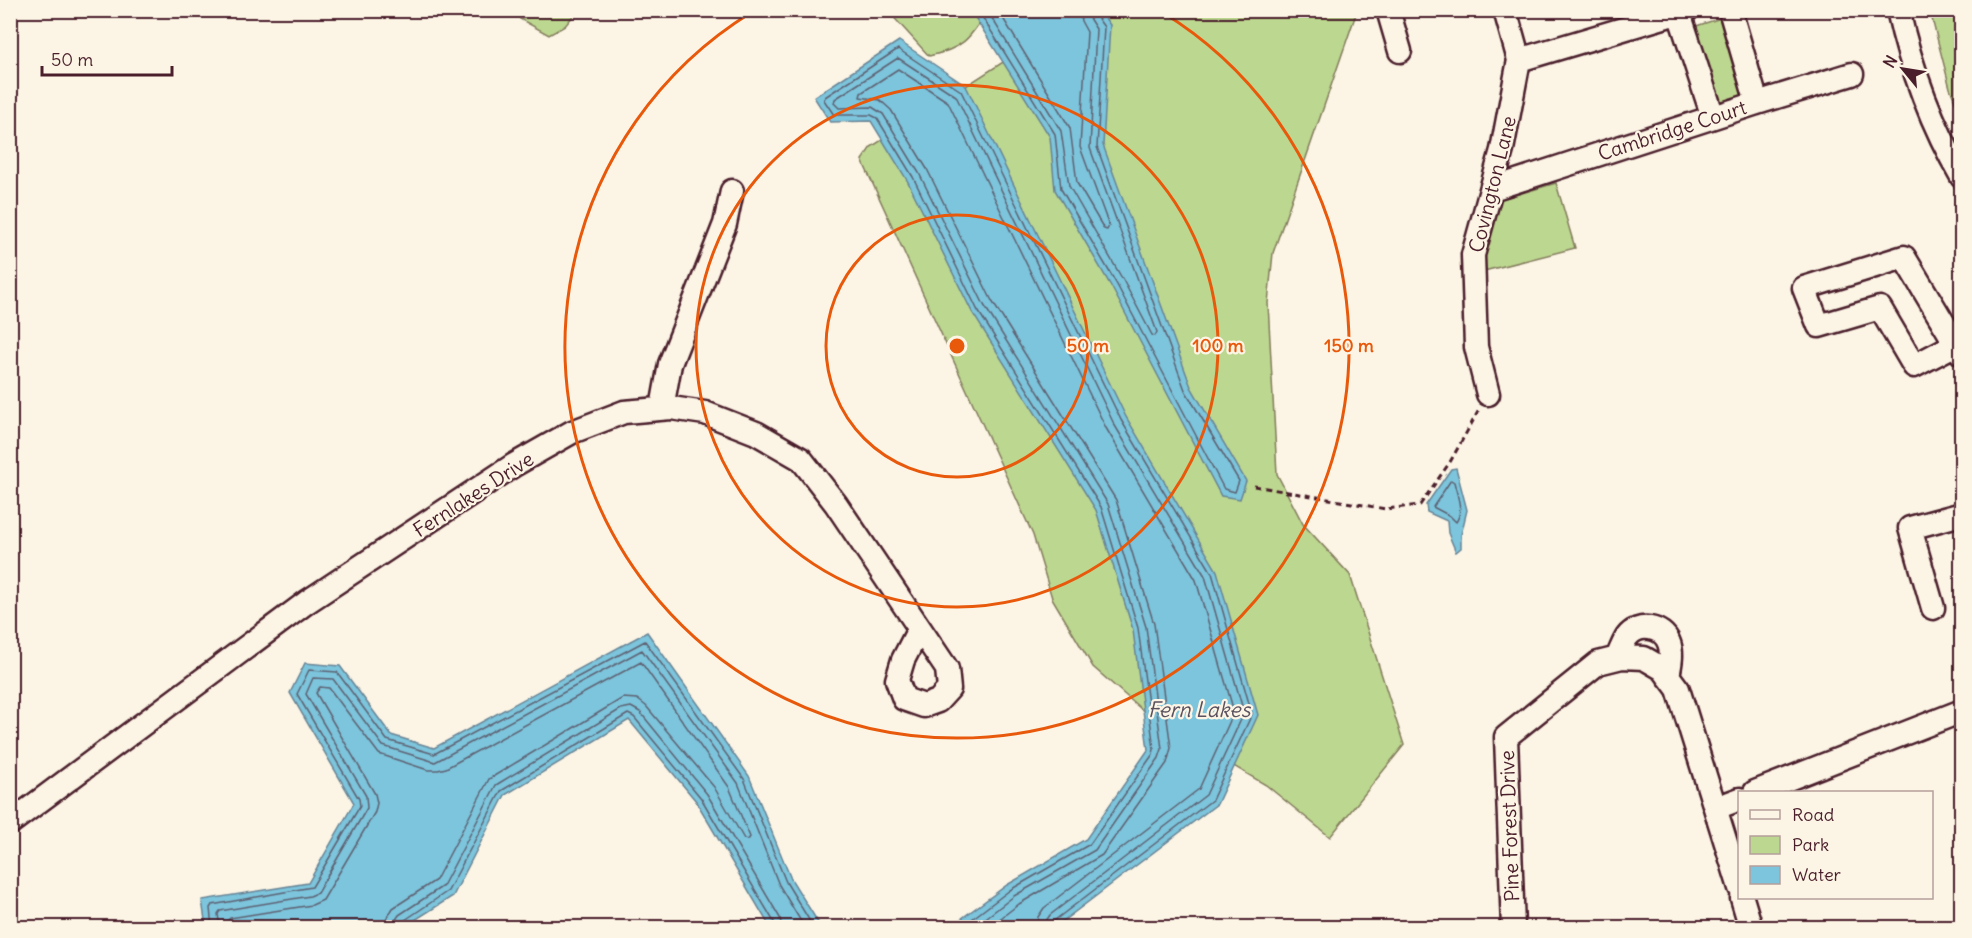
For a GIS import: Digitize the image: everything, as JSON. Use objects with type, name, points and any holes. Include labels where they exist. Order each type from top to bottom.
[{"type":"street","points":[[1388,10],[1400,51]]},
{"type":"street","name":"Covington Lane","points":[[1488,394],[1476,346],[1473,255],[1502,150],[1519,60],[1505,10]]},
{"type":"street","points":[[1730,10],[1757,103]]},
{"type":"street","points":[[1898,10],[1908,54],[1919,85],[1950,157],[1962,177]]},
{"type":"street","points":[[1519,60],[1683,12],[1713,117]]},
{"type":"street","name":"Cambridge Court","points":[[1492,189],[1852,74]]},
{"type":"street","points":[[662,408],[670,364],[724,224],[732,191]]},
{"type":"street","points":[[1904,257],[1959,349],[1914,366],[1880,308],[1819,326],[1804,288],[1904,257]]},
{"type":"street","name":"Fernlakes Drive","points":[[10,823],[307,602],[514,465],[572,432],[624,412],[671,408],[705,413],[756,434],[801,459],[836,504],[919,629]]},
{"type":"street","points":[[1934,608],[1910,528],[1962,514]]},
{"type":"street","points":[[1617,658],[1627,637],[1636,629],[1648,627],[1661,632],[1670,644],[1668,676]]},
{"type":"street","name":"Pine Forest Drive","points":[[1513,927],[1506,737],[1598,663],[1617,658],[1644,658],[1663,669],[1678,688],[1738,881]]},
{"type":"street","points":[[1758,791],[1962,711]]},
{"type":"street","points":[[1716,808],[1738,800]]},
{"type":"street","points":[[1743,899],[1751,927]]},
{"type":"path","points":[[1254,486],[1386,509],[1420,505],[1450,462],[1488,394]]},
{"type":"green space","points":[[518,10],[577,11],[565,26],[549,35],[520,19]]},
{"type":"green space","points":[[888,11],[987,11],[964,41],[950,50],[929,56]]},
{"type":"green space","points":[[1034,11],[1357,11],[1273,253],[1268,303],[1277,474],[1303,524],[1350,575],[1404,745],[1330,837],[1266,785],[1149,716],[1093,667],[1052,598],[1033,535],[862,160],[871,147],[1008,59]]},
{"type":"green space","points":[[1930,11],[1961,11],[1961,117],[1950,88]]},
{"type":"green space","points":[[1727,16],[1752,98],[1716,109],[1690,28]]},
{"type":"green space","points":[[1556,183],[1575,248],[1480,272],[1485,214],[1501,199]]},
{"type":"water","points":[[971,11],[1100,11],[1110,25],[1103,145],[1191,387],[1246,481],[1240,499],[1221,496],[1111,286],[1055,190],[1050,137]]},
{"type":"water","name":"Fern Lakes","points":[[899,41],[966,86],[1126,417],[1217,571],[1258,715],[1217,804],[1055,927],[950,927],[1007,885],[1086,839],[1148,750],[1133,630],[1096,510],[972,312],[907,180],[871,121],[830,122],[814,97]]},
{"type":"water","points":[[1456,468],[1467,510],[1461,535],[1461,548],[1456,552],[1448,533],[1447,521],[1427,512],[1426,505],[1451,469]]},
{"type":"water","points":[[647,632],[749,776],[791,879],[821,927],[770,927],[696,801],[629,720],[505,795],[453,896],[404,927],[206,927],[202,900],[308,883],[354,803],[290,693],[305,663],[340,666],[391,735],[434,748]]}]
